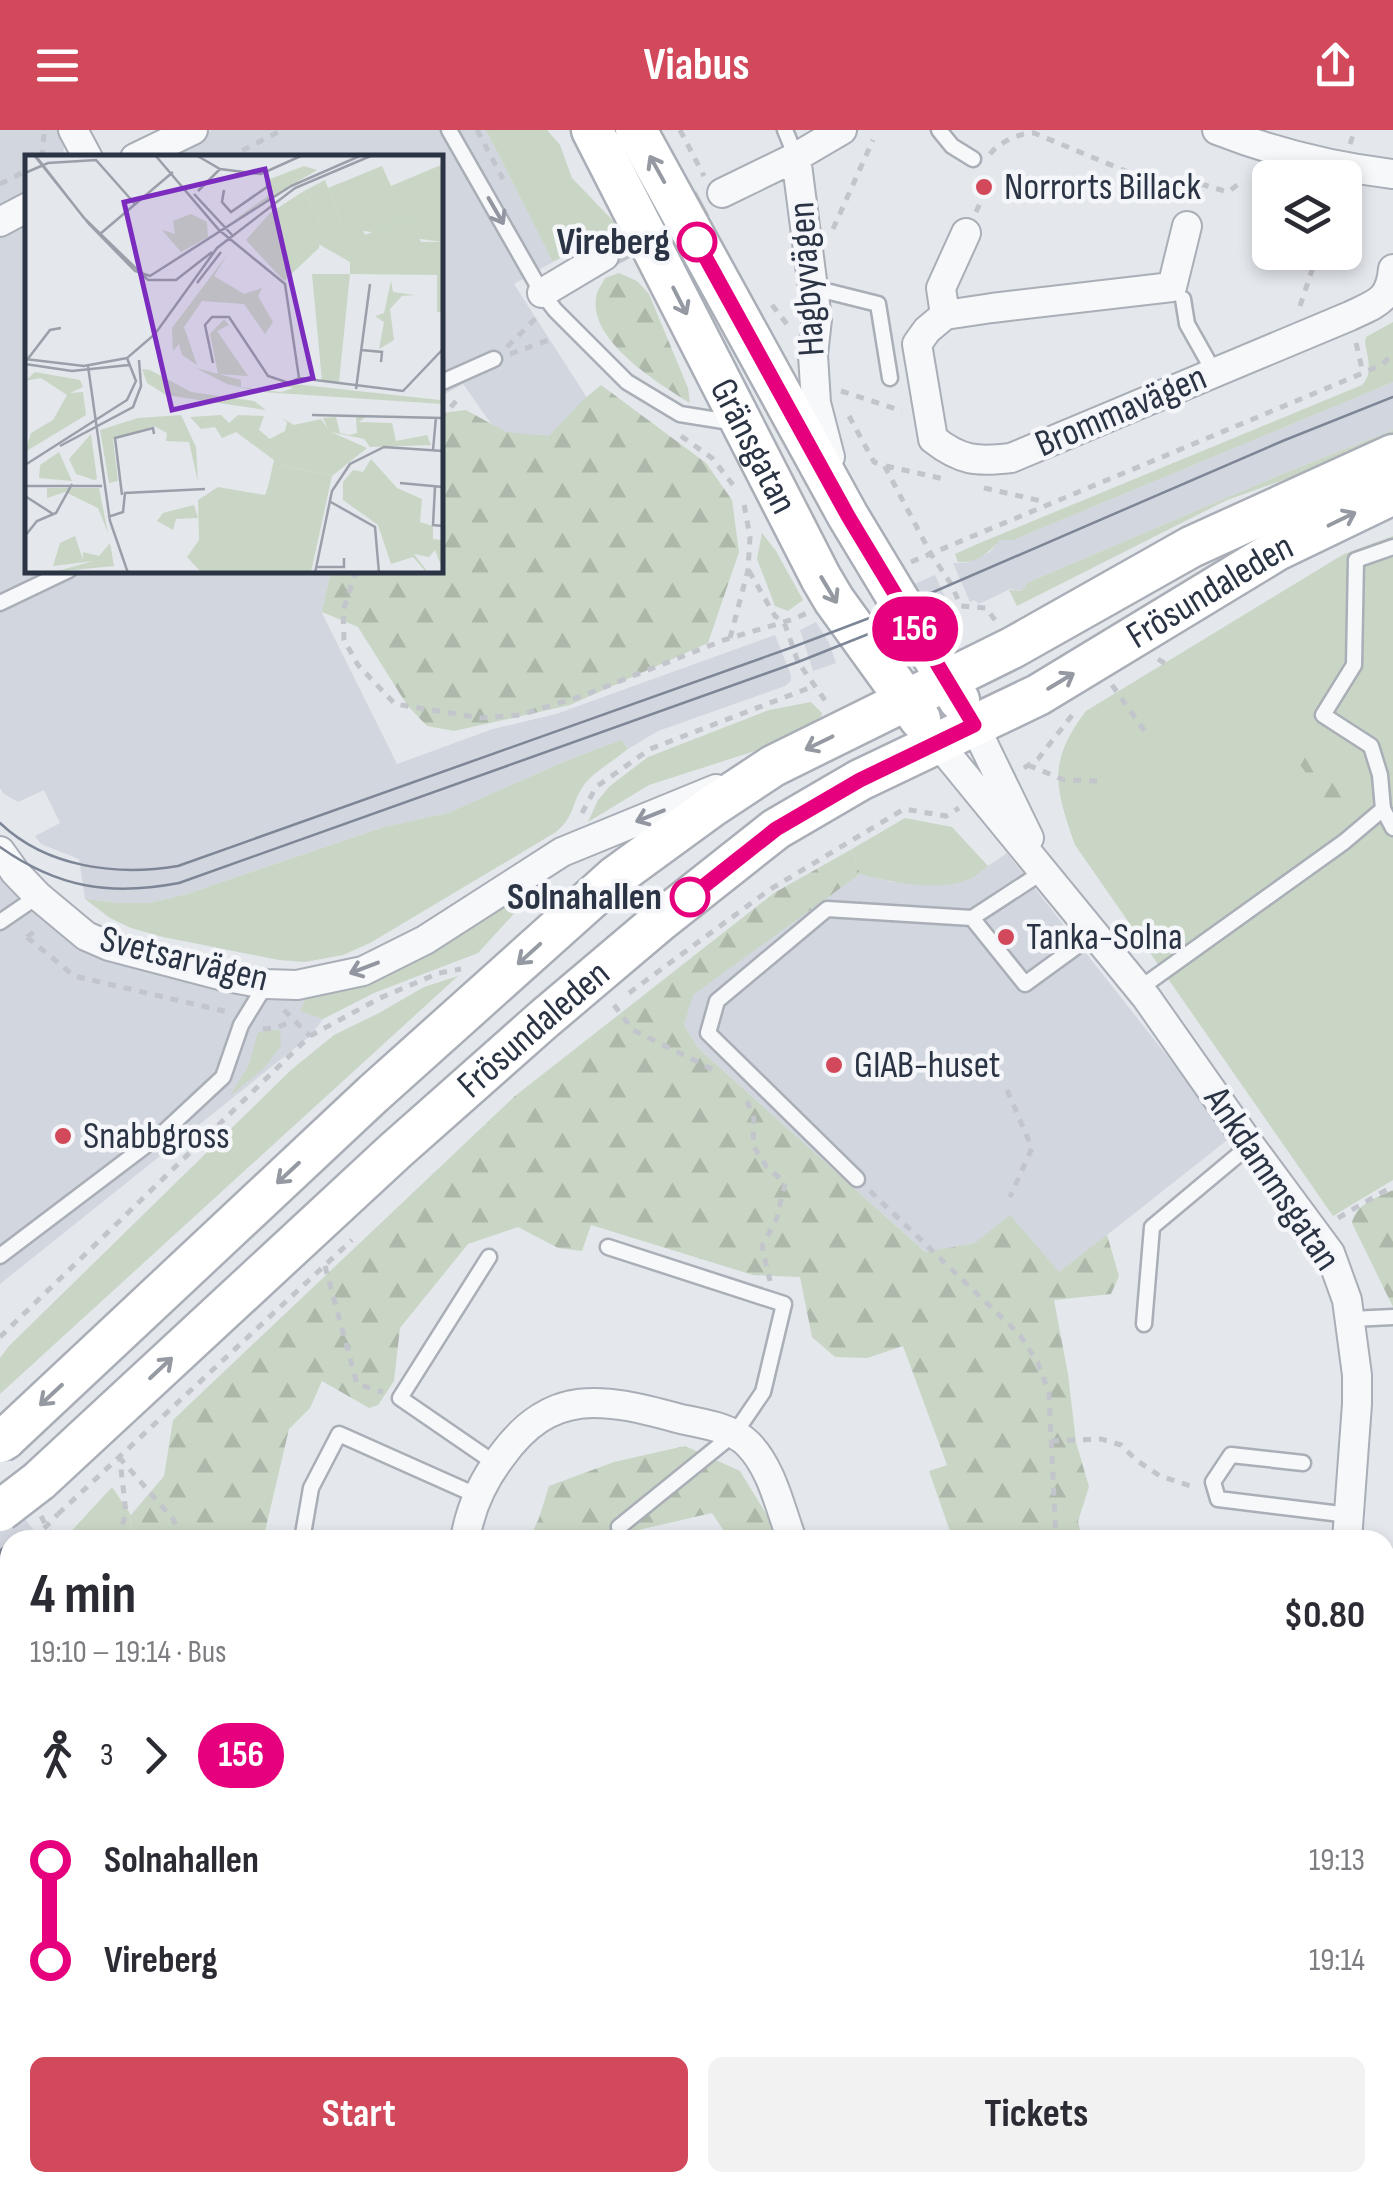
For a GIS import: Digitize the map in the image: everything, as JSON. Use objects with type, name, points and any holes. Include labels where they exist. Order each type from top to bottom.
[{"type":"main road","points":[[564,130],[583,159],[620,183]]},
{"type":"main road","name":"Gränsgatan","points":[[592,130],[822,578],[937,742]]},
{"type":"main road","name":"Gränsgatan","points":[[636,130],[848,516],[974,725]]},
{"type":"main road","name":"Frösundaleden","points":[[2,1440],[373,1094],[615,877],[773,766],[1012,648],[1191,547],[1393,455]]},
{"type":"main road","name":"Frösundaleden","points":[[0,1511],[48,1498],[395,1151],[661,920],[776,829],[860,780],[1038,694],[1277,550],[1393,494]]},
{"type":"street","points":[[73,130],[86,155]]},
{"type":"street","points":[[140,155],[193,130]]},
{"type":"street","name":"Hagbyvägen","points":[[722,193],[796,158],[842,130]]},
{"type":"street","points":[[1218,130],[1250,143],[1393,174]]},
{"type":"street","name":"Hagbyvägen","points":[[796,158],[817,318],[813,355],[816,403],[848,516]]},
{"type":"street","points":[[0,222],[25,209]]},
{"type":"street","points":[[936,322],[992,308],[1172,288],[1190,212]]},
{"type":"street","points":[[928,420],[917,344],[936,322],[941,288],[966,233]]},
{"type":"street","points":[[541,304],[604,256]]},
{"type":"street","name":"Brommavägen","points":[[928,420],[933,439],[952,454],[981,462],[1010,458],[1378,302],[1389,292],[1393,269]]},
{"type":"street","name":"Ankdammsgatan","points":[[974,725],[1044,871]]},
{"type":"street","name":"Ankdammsgatan","points":[[937,742],[1139,989],[1330,1253],[1351,1319],[1357,1376],[1348,1527]]},
{"type":"street","name":"Svetsarvägen","points":[[0,851],[38,896],[86,936],[109,946],[227,977],[296,985],[363,971],[424,940],[562,852],[773,766]]},
{"type":"street","points":[[467,1530],[478,1496],[515,1437],[551,1410],[600,1402],[632,1406],[736,1433],[764,1464],[788,1530]]},
{"type":"lane","points":[[450,130],[541,304],[555,310],[627,382],[680,414],[742,424]]},
{"type":"lane","points":[[785,130],[796,158]]},
{"type":"lane","points":[[939,130],[952,146],[974,160]]},
{"type":"lane","points":[[814,293],[830,292],[878,304],[890,378]]},
{"type":"lane","points":[[1184,299],[1187,324],[1214,372]]},
{"type":"lane","points":[[442,382],[494,360]]},
{"type":"lane","points":[[1393,547],[1356,560],[1354,664],[1324,715],[1371,746],[1380,775],[1383,809],[1393,828]]},
{"type":"lane","points":[[0,603],[65,572]]},
{"type":"lane","points":[[1139,989],[1344,842],[1383,809]]},
{"type":"lane","points":[[857,1179],[708,1032],[717,1002],[827,909],[972,918],[1044,871]]},
{"type":"lane","points":[[2,920],[38,896]]},
{"type":"lane","points":[[972,918],[1025,984],[1094,933]]},
{"type":"lane","points":[[0,1256],[165,1131],[223,1077],[241,1025],[266,984]]},
{"type":"lane","points":[[1144,1324],[1152,1227],[1250,1145]]},
{"type":"lane","points":[[608,1247],[784,1304],[764,1392],[736,1433],[620,1530]]},
{"type":"lane","points":[[489,1257],[400,1398],[496,1464]]},
{"type":"lane","points":[[1351,1319],[1393,1317]]},
{"type":"lane","points":[[304,1530],[311,1488],[339,1434],[478,1496]]},
{"type":"lane","points":[[1303,1463],[1232,1455],[1214,1482],[1218,1499],[1348,1527]]},
{"type":"path","points":[[42,155],[45,130]]},
{"type":"path","points":[[234,155],[282,130]]},
{"type":"path","points":[[966,233],[984,192],[978,182],[991,152],[1028,132],[1190,212],[1201,184],[1228,192],[1241,182]]},
{"type":"path","points":[[832,230],[873,140]]},
{"type":"path","points":[[0,184],[25,172]]},
{"type":"path","points":[[1295,320],[1312,270]]},
{"type":"path","points":[[494,360],[541,304]]},
{"type":"path","points":[[494,360],[554,338],[562,347]]},
{"type":"path","points":[[902,565],[1363,374],[1383,364],[1393,353]]},
{"type":"path","points":[[834,389],[928,420]]},
{"type":"path","points":[[680,436],[712,458],[743,497],[750,537],[748,570],[730,638]]},
{"type":"path","points":[[931,554],[961,606],[986,608],[994,618]]},
{"type":"path","points":[[748,570],[774,616],[784,622],[798,662],[833,711]]},
{"type":"path","points":[[355,572],[343,612],[344,640],[358,665],[394,704],[481,718],[520,715],[582,696],[813,610]]},
{"type":"path","points":[[1111,682],[1148,736]]},
{"type":"path","points":[[577,822],[596,786],[650,749],[814,686]]},
{"type":"path","points":[[1020,771],[1038,760],[1062,730]]},
{"type":"path","points":[[1028,766],[1064,780],[1097,781]]},
{"type":"path","points":[[630,994],[770,890],[904,810],[946,816],[966,804]]},
{"type":"path","points":[[2,920],[74,976],[229,1012],[241,1025],[268,1030],[293,1021]]},
{"type":"path","points":[[0,1337],[310,1036],[395,992],[439,973],[466,968]]},
{"type":"path","points":[[614,1005],[633,1030],[712,1068],[724,1078]]},
{"type":"path","points":[[1007,1090],[1032,1148],[1010,1197]]},
{"type":"path","points":[[746,1098],[754,1119],[752,1145],[766,1166],[785,1183],[777,1218],[762,1246],[775,1301]]},
{"type":"path","points":[[857,1179],[1020,1335],[1038,1362],[1048,1393],[1055,1530]]},
{"type":"path","points":[[1314,1233],[1393,1186]]},
{"type":"path","points":[[37,1530],[48,1498],[119,1457],[353,1239]]},
{"type":"path","points":[[325,1266],[357,1384],[400,1398]]},
{"type":"path","points":[[1051,1441],[1102,1439],[1121,1444],[1160,1476],[1218,1499]]},
{"type":"path","points":[[119,1457],[126,1513],[121,1530]]},
{"type":"path","points":[[119,1457],[178,1530]]},
{"type":"shaded area","points":[[0,130],[62,130],[63,155],[25,155],[25,193],[0,207]]},
{"type":"shaded area","points":[[212,130],[486,130],[553,262],[514,284],[593,407],[516,459],[463,384],[442,396],[442,155],[161,155]]},
{"type":"shaded area","points":[[25,223],[25,572],[331,572],[322,613],[397,764],[493,729],[556,714],[775,635],[791,681],[658,731],[628,749],[621,740],[568,760],[448,813],[384,827],[187,894],[150,903],[85,899],[79,859],[41,844],[35,836],[60,823],[44,790],[18,802],[0,788],[0,237]]},
{"type":"shaded area","points":[[1393,382],[1393,430],[1029,582],[1021,591],[1010,589],[979,604],[970,602],[953,563],[966,563],[990,552],[1000,540],[1013,540]]},
{"type":"shaded area","points":[[935,575],[950,608],[932,615],[912,585]]},
{"type":"shaded area","points":[[816,622],[836,663],[813,671],[800,630]]},
{"type":"shaded area","points":[[1007,853],[1231,1137],[1059,1273],[975,1243],[925,1252],[698,1048],[684,1025],[692,995],[860,874],[892,882],[966,881]]},
{"type":"shaded area","points":[[0,873],[12,889],[80,949],[111,960],[310,991],[301,1011],[323,1019],[310,1036],[0,1284]]},
{"type":"shaded area","points":[[0,1485],[34,1530],[0,1530]]},
{"type":"green space","points":[[486,130],[547,130],[560,145],[572,178],[619,227],[553,262]]},
{"type":"green space","points":[[619,273],[637,281],[649,294],[688,388],[690,403],[627,357],[602,326],[596,310],[597,293],[605,278]]},
{"type":"green space","points":[[1393,322],[1393,382],[1013,540],[1000,540],[976,559],[958,562],[955,554],[982,542],[1362,385],[1369,370],[1366,337]]},
{"type":"green space","points":[[601,385],[706,463],[732,500],[739,552],[708,643],[570,705],[454,731],[427,726],[407,705],[358,627],[322,612],[331,572],[442,572],[442,413],[466,410],[506,432],[549,436]]},
{"type":"green space","points":[[1393,430],[1393,441],[1227,500],[1017,606],[1009,590],[1021,591],[1029,582]]},
{"type":"green space","points":[[762,533],[803,600],[788,611],[775,606],[757,559]]},
{"type":"green space","points":[[1393,536],[1393,1180],[1333,1216],[1075,845],[1058,776],[1065,745],[1086,711],[1344,554]]},
{"type":"green space","points":[[811,702],[822,713],[821,717],[795,732],[755,751],[649,785],[588,822],[610,786],[648,757],[769,710]]},
{"type":"green space","points":[[621,740],[628,749],[585,783],[567,821],[556,832],[370,943],[343,955],[305,962],[279,960],[163,937],[110,918],[85,899],[150,903],[187,894],[384,827],[448,813]]},
{"type":"green space","points":[[1320,744],[1360,800],[1339,819],[1296,759]]},
{"type":"green space","points":[[905,818],[952,827],[988,866],[970,879],[942,885],[899,883],[860,874],[852,849]]},
{"type":"green space","points":[[852,849],[860,874],[693,995],[684,1025],[698,1048],[925,1252],[975,1243],[1010,1215],[1059,1272],[1107,1235],[1119,1276],[1111,1294],[1054,1300],[1076,1442],[1089,1487],[1078,1521],[1080,1530],[950,1530],[929,1471],[947,1465],[903,1346],[867,1358],[835,1357],[812,1337],[800,1277],[753,1275],[591,1225],[582,1251],[558,1248],[518,1227],[468,1244],[400,1328],[394,1381],[378,1405],[369,1408],[322,1381],[310,1408],[289,1429],[265,1530],[130,1530],[131,1515],[164,1476],[173,1420],[515,1096],[774,893]]},
{"type":"green space","points":[[521,886],[531,895],[478,953],[374,993],[323,1019],[300,1011],[310,991]]},
{"type":"green space","points":[[458,976],[0,1394],[0,1358],[9,1346],[291,1070],[334,1035],[424,987]]},
{"type":"green space","points":[[280,1030],[281,1046],[264,1068],[230,1096],[249,1065],[258,1032]]},
{"type":"green space","points":[[1393,1190],[1393,1307],[1352,1223],[1362,1206]]},
{"type":"green space","points":[[685,1446],[740,1471],[768,1517],[771,1530],[723,1530],[712,1513],[638,1530],[534,1530],[549,1486],[614,1462]]},
{"type":"green space","points":[[112,1487],[131,1515],[130,1530],[72,1530]]},
{"type":"tunnel","points":[[604,256],[722,193]]},
{"type":"tram line","points":[[0,823],[39,850],[84,865],[131,870],[178,866],[901,606],[1393,397]]},
{"type":"tram line","points":[[0,847],[43,872],[85,885],[130,889],[179,883],[871,633]]},
{"type":"bus line","name":"156","points":[[690,897],[776,829],[860,780],[974,725],[848,516],[697,242]]},
{"type":"place","name":"Norrorts Billack","points":[[984,187]]},
{"type":"place","name":"Vireberg","points":[[697,242]]},
{"type":"place","name":"Solnahallen","points":[[690,897]]},
{"type":"place","name":"Tanka-Solna","points":[[1006,937]]},
{"type":"place","name":"GIAB-huset","points":[[834,1065]]},
{"type":"place","name":"Snabbgross","points":[[63,1136]]}]
